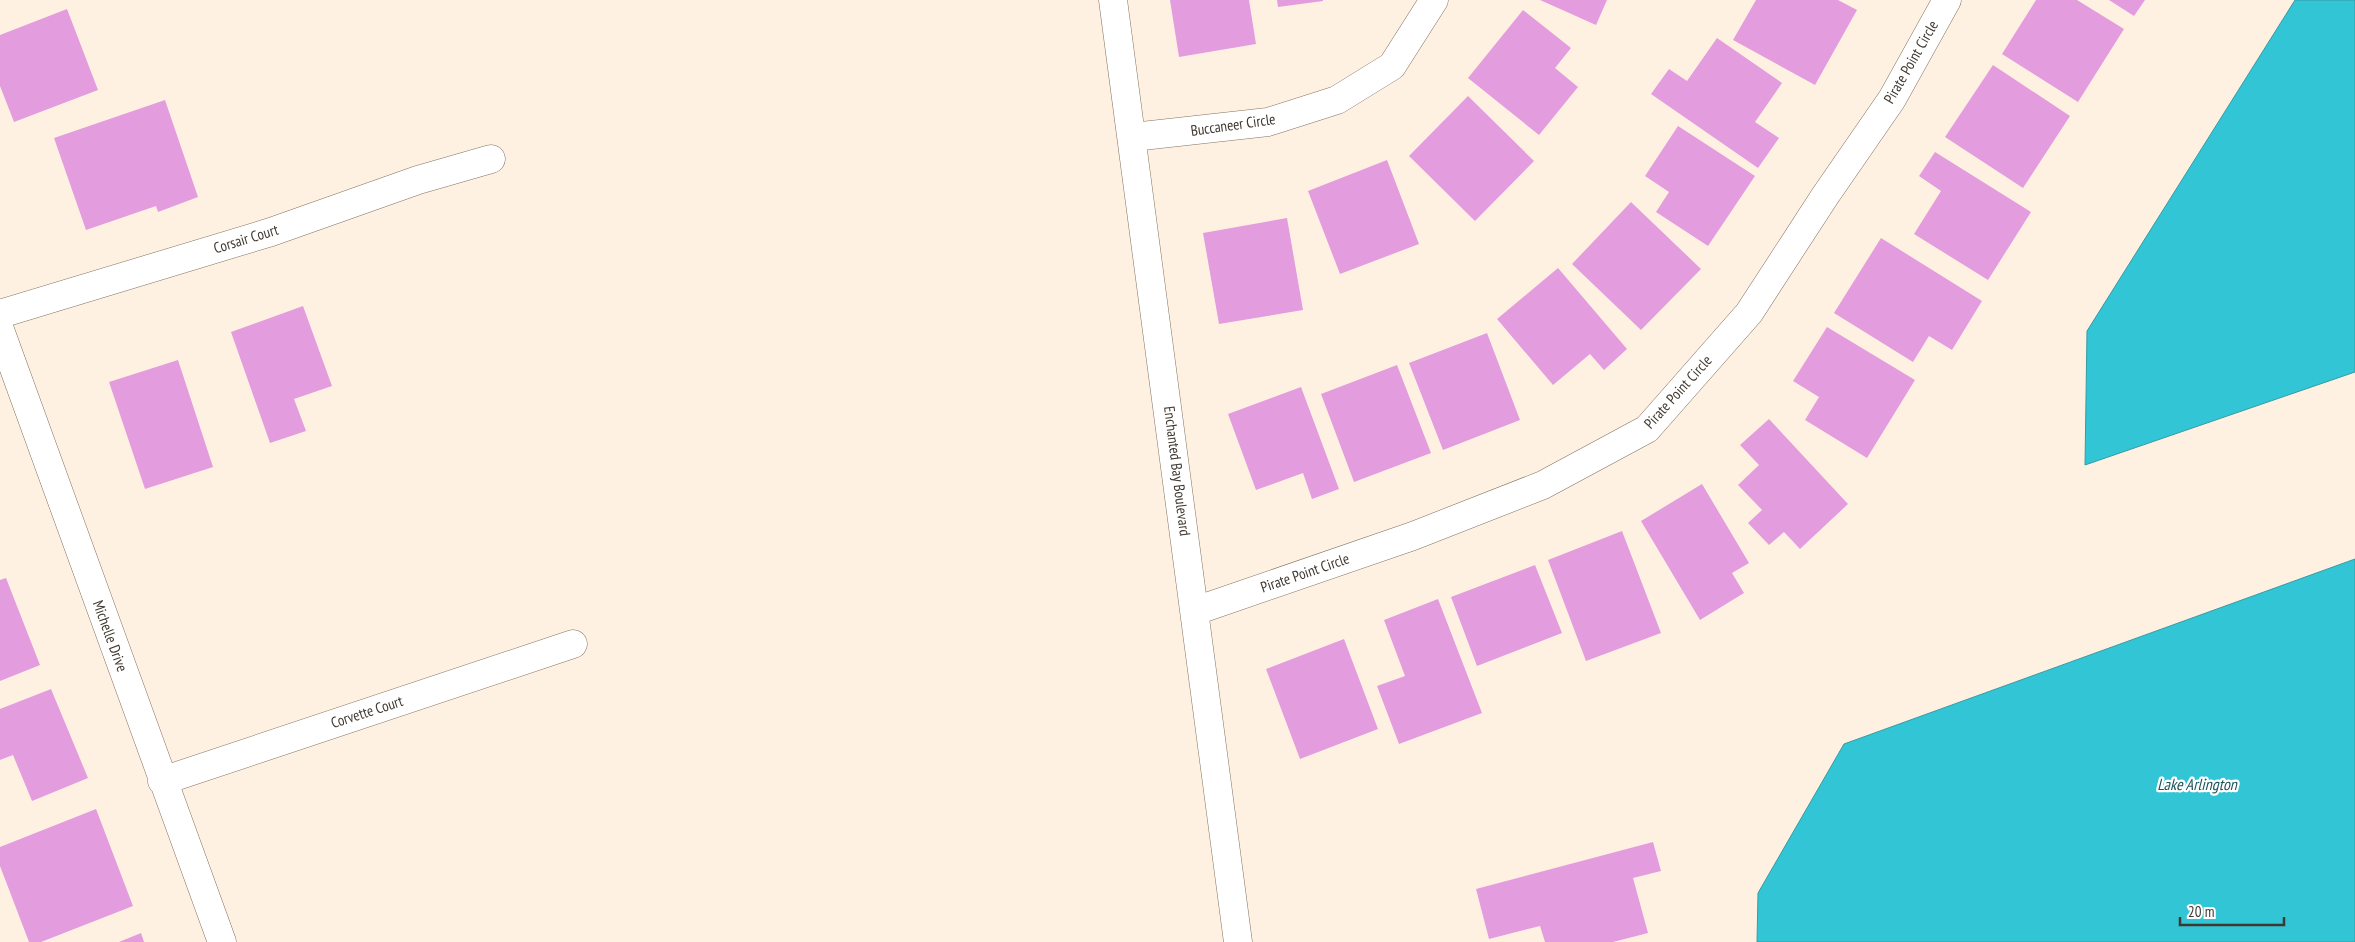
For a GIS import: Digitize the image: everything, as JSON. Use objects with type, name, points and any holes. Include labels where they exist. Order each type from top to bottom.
[{"type":"street","name":"Enchanted Bay Boulevard","points":[[1113,0],[1133,137],[1238,942]]},
{"type":"street","name":"Buccaneer Circle","points":[[1133,137],[1268,122],[1337,100],[1392,66],[1434,0]]},
{"type":"street","name":"Pirate Point Circle","points":[[1195,611],[1413,536],[1543,485],[1647,429],[1749,313],[1825,196],[1892,99],[1947,0]]},
{"type":"street","name":"Corsair Court","points":[[0,314],[271,232],[418,180],[491,159]]},
{"type":"street","name":"Michelle Drive","points":[[0,330],[162,781],[222,942]]},
{"type":"street","name":"Corvette Court","points":[[162,781],[573,644]]},
{"type":"water","points":[[2295,0],[2355,0],[2355,372],[2085,465],[2087,331]]},
{"type":"water","name":"Lake Arlington","points":[[2355,559],[2355,942],[1757,942],[1758,893],[1844,744]]},
{"type":"building","points":[[1170,0],[1249,0],[1256,44],[1179,57]]},
{"type":"building","points":[[1277,0],[1323,0],[1323,1],[1278,7]]},
{"type":"building","points":[[1540,0],[1607,0],[1596,25]]},
{"type":"building","points":[[1756,0],[1838,0],[1857,10],[1815,85],[1733,40]]},
{"type":"building","points":[[2036,0],[2077,0],[2124,29],[2078,102],[2002,54]]},
{"type":"building","points":[[2109,0],[2145,0],[2134,16]]},
{"type":"building","points":[[67,9],[98,90],[14,122],[0,86],[0,35]]},
{"type":"building","points":[[1523,10],[1571,48],[1555,68],[1578,87],[1539,135],[1468,78]]},
{"type":"building","points":[[1717,38],[1782,83],[1755,122],[1779,138],[1758,168],[1651,94],[1669,69],[1687,81]]},
{"type":"building","points":[[1993,65],[2070,116],[2023,188],[1945,137]]},
{"type":"building","points":[[1468,96],[1534,161],[1475,221],[1409,156]]},
{"type":"building","points":[[165,100],[198,197],[158,212],[156,206],[86,230],[54,138]]},
{"type":"building","points":[[1678,126],[1755,176],[1708,246],[1656,212],[1669,192],[1645,176]]},
{"type":"building","points":[[1935,152],[2031,212],[1988,280],[1914,234],[1941,191],[1919,176]]},
{"type":"building","points":[[1387,160],[1419,244],[1340,274],[1308,191]]},
{"type":"building","points":[[1631,202],[1701,269],[1641,330],[1572,264]]},
{"type":"building","points":[[1287,218],[1303,310],[1219,324],[1203,233]]},
{"type":"building","points":[[1881,238],[1982,301],[1952,350],[1929,336],[1913,362],[1834,313]]},
{"type":"building","points":[[1558,268],[1627,349],[1604,370],[1590,354],[1553,385],[1497,319]]},
{"type":"building","points":[[303,306],[332,386],[294,399],[306,431],[270,443],[231,332]]},
{"type":"building","points":[[1827,327],[1915,380],[1867,458],[1805,420],[1819,397],[1793,381]]},
{"type":"building","points":[[1487,333],[1520,420],[1443,450],[1409,363]]},
{"type":"building","points":[[178,360],[213,467],[145,489],[109,382]]},
{"type":"building","points":[[1397,365],[1431,453],[1354,482],[1321,394]]},
{"type":"building","points":[[1301,387],[1339,489],[1312,499],[1303,473],[1256,490],[1228,414]]},
{"type":"building","points":[[1769,419],[1848,504],[1800,549],[1784,532],[1769,545],[1748,523],[1762,510],[1738,485],[1759,465],[1740,445]]},
{"type":"building","points":[[1702,484],[1749,563],[1732,573],[1744,593],[1700,620],[1641,521]]},
{"type":"building","points":[[1622,531],[1661,633],[1586,661],[1548,560]]},
{"type":"building","points":[[1535,565],[1562,633],[1477,666],[1451,597]]},
{"type":"building","points":[[6,578],[40,665],[0,681],[0,580]]},
{"type":"building","points":[[1438,599],[1482,713],[1399,744],[1377,686],[1405,676],[1384,620]]},
{"type":"building","points":[[1344,639],[1378,729],[1300,759],[1266,669]]},
{"type":"building","points":[[51,689],[88,778],[32,801],[13,755],[0,760],[0,709]]},
{"type":"building","points":[[96,809],[133,906],[41,942],[29,942],[0,866],[0,847]]},
{"type":"building","points":[[1653,842],[1661,871],[1633,878],[1648,933],[1613,942],[1545,942],[1540,926],[1489,939],[1476,889]]},
{"type":"building","points":[[141,933],[144,942],[119,942]]}]
